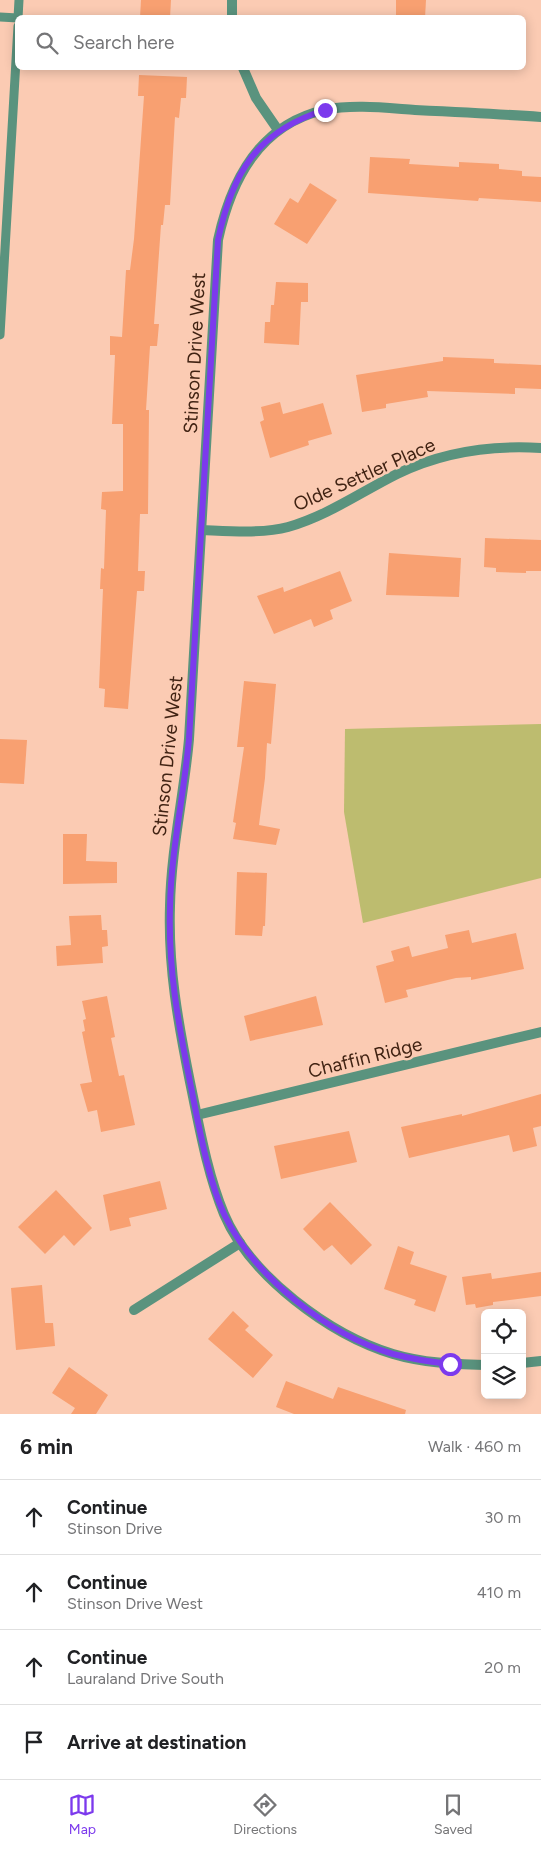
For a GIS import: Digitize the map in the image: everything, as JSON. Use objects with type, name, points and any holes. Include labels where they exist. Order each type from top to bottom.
[{"type":"street","points":[[232,0],[232,15]]},
{"type":"street","points":[[244,70],[256,98],[278,130]]},
{"type":"street","name":"Stinson Drive West","points":[[481,1365],[421,1360],[392,1354],[356,1339],[285,1293],[240,1243],[224,1214],[197,1115],[173,990],[169,946],[172,869],[189,739],[218,240],[224,212],[236,180],[254,153],[278,130],[300,118],[325,110],[362,107],[541,117]]},
{"type":"street","name":"Olde Settler Place","points":[[202,530],[232,532],[286,527],[311,519],[399,473],[442,456],[480,449],[518,446],[541,448]]},
{"type":"street","name":"Chaffin Ridge","points":[[197,1115],[541,1032]]},
{"type":"street","points":[[134,1310],[240,1243]]},
{"type":"street","points":[[526,1363],[541,1361]]},
{"type":"lane","points":[[18,15],[19,0]]},
{"type":"lane","points":[[0,17],[15,18]]},
{"type":"lane","points":[[0,335],[15,70]]},
{"type":"shaded area","points":[[541,724],[541,878],[363,923],[344,812],[345,729]]},
{"type":"building","points":[[141,0],[171,0],[170,15],[140,15]]},
{"type":"building","points":[[396,0],[426,0],[425,15],[396,15]]},
{"type":"building","points":[[139,75],[187,77],[186,98],[181,98],[179,118],[175,117],[170,205],[165,205],[163,225],[161,225],[154,324],[159,324],[157,346],[150,346],[146,410],[149,410],[148,514],[140,514],[138,571],[145,571],[144,591],[137,591],[128,709],[104,707],[105,689],[99,688],[103,589],[100,589],[101,568],[104,569],[106,510],[101,509],[102,492],[123,491],[123,424],[112,424],[115,355],[110,355],[110,336],[122,337],[126,270],[130,270],[134,239],[144,96],[138,96]]},
{"type":"building","points":[[370,157],[410,159],[409,164],[459,167],[459,162],[499,164],[499,169],[522,171],[522,176],[541,177],[541,202],[479,198],[478,201],[368,193]]},
{"type":"building","points":[[310,183],[337,200],[307,244],[274,224],[290,198],[298,203]]},
{"type":"building","points":[[276,282],[308,283],[308,302],[301,302],[299,345],[264,343],[265,322],[270,322],[271,305],[274,305]]},
{"type":"building","points":[[443,357],[494,359],[494,363],[541,365],[541,389],[515,388],[515,394],[427,391],[428,397],[386,404],[386,408],[362,412],[356,375],[443,361]]},
{"type":"building","points":[[280,402],[283,414],[323,403],[332,434],[308,441],[309,445],[270,458],[260,422],[264,420],[261,407]]},
{"type":"building","points":[[485,538],[541,540],[541,571],[526,571],[526,573],[496,572],[496,568],[484,567]]},
{"type":"building","points":[[389,553],[461,558],[459,597],[386,595]]},
{"type":"building","points":[[340,571],[352,601],[330,610],[333,619],[314,627],[311,619],[274,634],[257,596],[283,587],[284,592]]},
{"type":"building","points":[[244,681],[276,684],[271,744],[267,743],[259,825],[280,829],[276,845],[233,839],[236,823],[233,822],[244,747],[237,747]]},
{"type":"building","points":[[0,739],[27,740],[24,784],[0,783]]},
{"type":"building","points":[[63,834],[87,834],[86,861],[117,862],[117,883],[63,884]]},
{"type":"building","points":[[237,872],[267,873],[265,926],[263,926],[262,936],[235,935]]},
{"type":"building","points":[[101,915],[102,930],[107,930],[108,946],[102,947],[103,963],[57,966],[56,946],[71,945],[69,916]]},
{"type":"building","points":[[469,930],[472,943],[516,933],[524,969],[471,980],[471,977],[456,978],[406,990],[408,997],[385,1003],[376,966],[394,961],[391,951],[409,946],[412,957],[448,948],[445,935]]},
{"type":"building","points":[[107,996],[115,1037],[111,1038],[119,1076],[124,1075],[135,1125],[101,1132],[97,1110],[88,1112],[80,1084],[92,1082],[82,1032],[85,1031],[83,1020],[86,1019],[82,1001]]},
{"type":"building","points":[[316,996],[323,1025],[250,1041],[244,1016]]},
{"type":"building","points":[[541,1094],[541,1126],[533,1128],[537,1146],[513,1152],[509,1135],[409,1158],[401,1127],[462,1114],[462,1116]]},
{"type":"building","points":[[349,1131],[357,1162],[281,1179],[274,1146]]},
{"type":"building","points":[[160,1181],[167,1209],[129,1218],[131,1226],[110,1231],[103,1195]]},
{"type":"building","points":[[56,1190],[92,1228],[74,1246],[64,1235],[45,1254],[18,1227]]},
{"type":"building","points":[[330,1202],[372,1245],[351,1265],[332,1245],[324,1251],[303,1229]]},
{"type":"building","points":[[398,1246],[414,1252],[410,1264],[447,1276],[435,1312],[414,1305],[416,1300],[384,1289]]},
{"type":"building","points":[[541,1272],[541,1296],[493,1302],[493,1305],[476,1308],[475,1304],[466,1305],[462,1277],[491,1273],[492,1279]]},
{"type":"building","points":[[42,1285],[45,1323],[53,1323],[55,1346],[16,1350],[11,1288]]},
{"type":"building","points":[[233,1311],[249,1326],[245,1330],[273,1355],[253,1378],[208,1339]]},
{"type":"building","points":[[69,1367],[108,1395],[96,1414],[71,1414],[75,1408],[52,1393]]},
{"type":"building","points":[[286,1381],[333,1399],[338,1387],[406,1410],[405,1414],[294,1414],[276,1407]]},
{"type":"route","points":[[325,110],[300,118],[278,130],[254,153],[236,180],[224,212],[218,240],[189,739],[172,869],[169,946],[173,990],[197,1115],[215,1187],[224,1214],[240,1243],[285,1293],[322,1319],[356,1339],[392,1354],[450,1364]]}]
